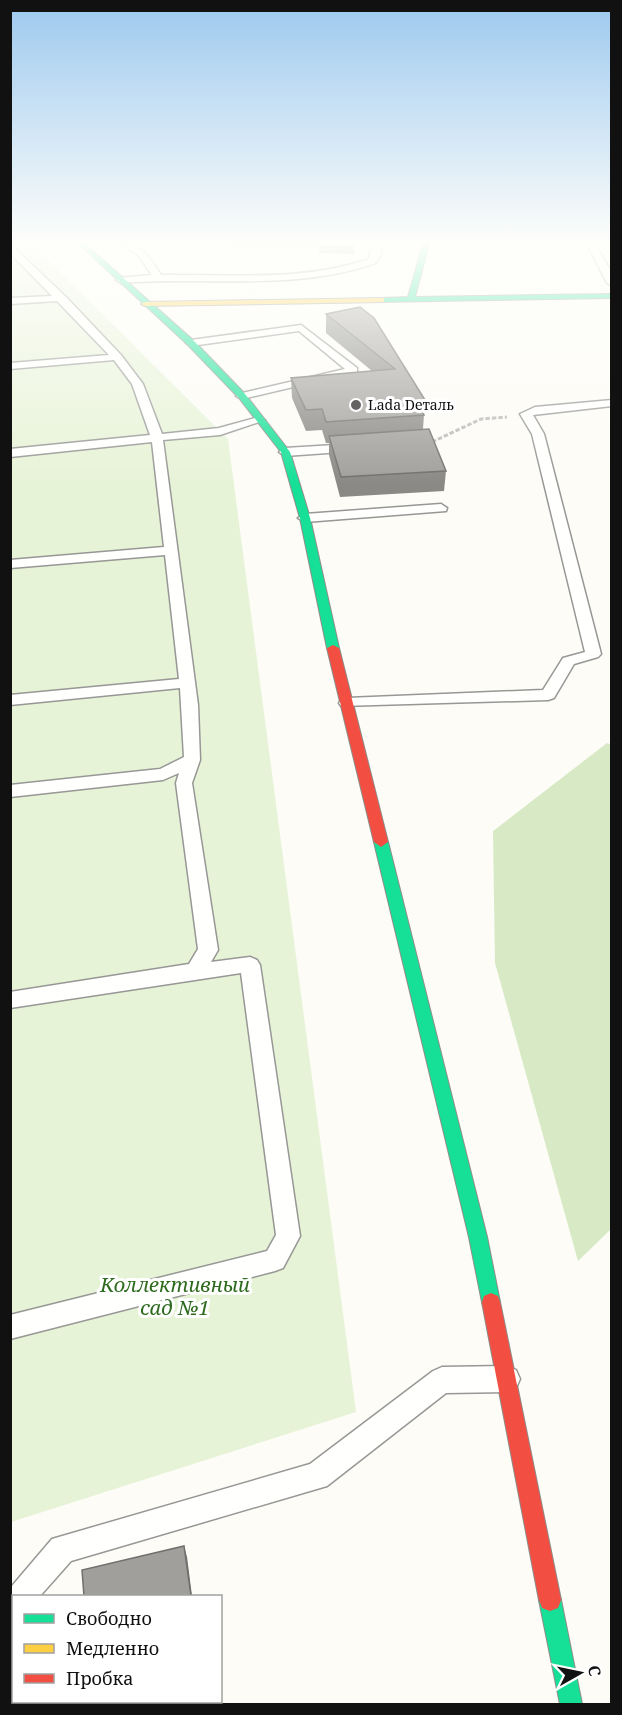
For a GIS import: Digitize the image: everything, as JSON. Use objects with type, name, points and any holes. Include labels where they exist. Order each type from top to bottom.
[{"type":"street","points":[[168,324],[191,344],[242,396],[285,452],[305,518],[321,600],[475,1226],[571,1704]]},
{"type":"lane","points":[[86,324],[117,357],[137,384],[157,437],[187,683],[192,760],[184,783],[208,950],[195,972]]},
{"type":"lane","points":[[191,344],[301,328],[353,370],[242,396]]},
{"type":"lane","points":[[10,366],[117,357]]},
{"type":"lane","points":[[347,703],[548,694],[568,660],[593,654],[538,434],[526,414],[535,410],[612,403]]},
{"type":"lane","points":[[10,453],[220,431],[259,420]]},
{"type":"lane","points":[[285,452],[364,447]]},
{"type":"lane","points":[[305,518],[441,508]]},
{"type":"lane","points":[[10,564],[171,550]]},
{"type":"lane","points":[[10,700],[187,683]]},
{"type":"lane","points":[[10,791],[163,774],[192,760]]},
{"type":"lane","points":[[10,1000],[250,965],[288,1236],[275,1260],[10,1327]]},
{"type":"lane","points":[[23,1595],[62,1549],[317,1476],[442,1380],[507,1379]]},
{"type":"path","points":[[432,442],[481,420],[526,414]]},
{"type":"green space","name":"Коллективный сад №1","points":[[10,324],[112,324],[228,439],[356,1412],[11,1522]]},
{"type":"green space","points":[[607,743],[612,745],[611,1229],[578,1261],[495,963],[493,831]]},
{"type":"green space","points":[[11,1652],[12,1703],[103,1704],[11,1704]]},
{"type":"building","points":[[339,324],[378,324],[425,400],[418,401],[424,415],[326,422],[322,409],[306,410],[291,378],[395,369]]},
{"type":"building","points":[[429,429],[446,471],[341,477],[329,436]]},
{"type":"building","points":[[184,1546],[191,1595],[84,1595],[82,1570]]},
{"type":"traffic: fast","points":[[170,324],[242,396],[285,452],[305,518],[333,648]]},
{"type":"traffic: fast","points":[[381,842],[478,1237],[491,1302]]},
{"type":"traffic: fast","points":[[550,1600],[571,1704]]},
{"type":"traffic: jam","points":[[333,648],[381,842]]},
{"type":"traffic: jam","points":[[491,1302],[550,1600]]},
{"type":"place","name":"Lada Dеталь","points":[[356,405]]}]
